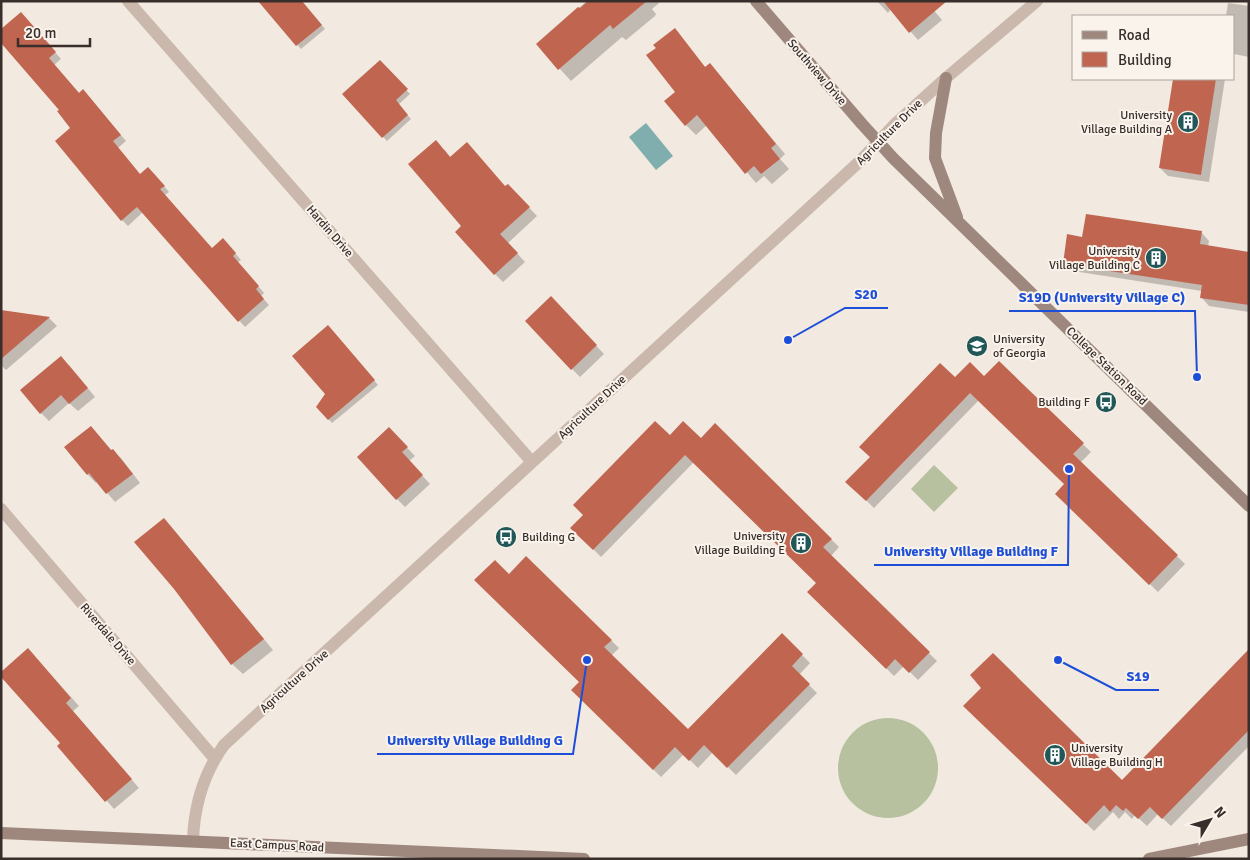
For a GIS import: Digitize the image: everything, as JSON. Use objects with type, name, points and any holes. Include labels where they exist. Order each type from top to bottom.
[{"type":"street","name":"Hardin Drive","points":[[128,1],[532,462]]},
{"type":"street","name":"Southview Drive","points":[[756,1],[879,142]]},
{"type":"street","name":"Agriculture Drive","points":[[193,841],[200,796],[215,759],[224,745],[859,162],[894,125],[1037,1]]},
{"type":"street","points":[[946,78],[936,132],[936,158],[958,222]]},
{"type":"street","name":"College Station Road","points":[[879,142],[958,222],[1249,506]]},
{"type":"street","name":"Riverdale Drive","points":[[1,509],[215,759]]},
{"type":"street","name":"East Campus Road","points":[[1,833],[584,859]]},
{"type":"street","points":[[1149,859],[1249,839]]},
{"type":"green space","points":[[934,465],[958,488],[934,512],[911,489]]},
{"type":"green space","points":[[888,718],[898,719],[916,726],[930,740],[937,758],[937,778],[930,796],[916,810],[898,817],[888,818],[878,817],[860,810],[846,796],[839,778],[838,768],[839,758],[846,740],[860,726],[878,719]]},
{"type":"water","points":[[646,123],[673,156],[656,170],[629,137]]},
{"type":"building","points":[[258,1],[302,1],[322,25],[296,46]]},
{"type":"building","points":[[588,1],[647,1],[613,29],[610,25],[558,70],[536,44],[578,7],[580,8]]},
{"type":"building","points":[[883,1],[947,1],[909,33]]},
{"type":"building","points":[[21,12],[56,52],[49,58],[79,93],[83,89],[121,135],[113,141],[140,174],[148,167],[165,186],[160,189],[212,248],[223,238],[236,253],[233,256],[259,286],[256,289],[264,299],[238,322],[137,207],[121,221],[55,141],[70,128],[57,111],[59,110],[1,43],[1,29]]},
{"type":"building","points":[[675,28],[705,67],[710,63],[776,144],[771,148],[780,159],[761,174],[754,166],[745,174],[697,115],[685,126],[664,101],[675,92],[646,55],[656,48],[653,45]]},
{"type":"building","points":[[380,60],[408,89],[396,100],[408,115],[382,138],[342,94]]},
{"type":"building","name":"University Village Building A","points":[[1173,80],[1216,80],[1201,175],[1159,168]]},
{"type":"building","points":[[436,140],[450,157],[467,142],[505,186],[508,184],[530,207],[500,234],[518,253],[494,275],[455,232],[461,226],[408,164]]},
{"type":"building","name":"University Village Building C","points":[[1086,214],[1202,231],[1200,244],[1249,252],[1249,305],[1200,298],[1202,285],[1063,264],[1067,234],[1082,237]]},
{"type":"building","points":[[551,296],[597,345],[571,370],[525,321]]},
{"type":"building","points":[[1,310],[50,317],[1,359]]},
{"type":"building","points":[[328,325],[375,380],[328,420],[316,407],[325,394],[292,356]]},
{"type":"building","points":[[61,356],[88,388],[69,404],[61,395],[40,414],[20,390]]},
{"type":"building","points":[[999,361],[1084,443],[1073,454],[1178,555],[1149,585],[1055,494],[1064,484],[970,393],[866,501],[845,482],[870,457],[859,447],[940,363],[955,377],[970,362],[984,376]]},
{"type":"building","name":"University Village Building E","points":[[655,421],[670,435],[683,421],[701,438],[715,423],[832,539],[823,547],[930,652],[909,673],[895,659],[886,669],[807,592],[816,583],[685,455],[593,550],[570,528],[583,515],[573,505]]},
{"type":"building","points":[[91,426],[133,474],[106,494],[89,473],[87,475],[64,447]]},
{"type":"building","points":[[389,427],[408,447],[402,452],[423,475],[396,500],[357,457]]},
{"type":"building","points":[[164,518],[264,639],[231,665],[174,589],[134,542]]},
{"type":"building","points":[[526,556],[612,640],[604,647],[688,729],[782,633],[803,654],[792,666],[810,684],[727,768],[704,745],[689,761],[675,747],[653,770],[571,690],[579,682],[474,580],[495,560],[509,574]]},
{"type":"building","points":[[28,648],[71,698],[66,703],[132,779],[105,802],[57,746],[60,743],[1,677],[1,672]]},
{"type":"building","name":"University Village Building H","points":[[1249,649],[1249,730],[1162,819],[1150,807],[1138,819],[1126,808],[1123,811],[1116,805],[1110,812],[1104,805],[1086,824],[963,706],[981,688],[970,675],[993,653],[1122,780]]},
{"type":"place","name":"University Village Building A","points":[[1188,122]]},
{"type":"place","name":"University Village Building C","points":[[1156,258]]},
{"type":"place","name":"S20","points":[[788,340]]},
{"type":"place","name":"University of Georgia","points":[[977,346]]},
{"type":"place","name":"S19D (University Village C)","points":[[1197,377]]},
{"type":"place","name":"Building F","points":[[1106,402]]},
{"type":"place","name":"University Village Building F","points":[[1069,469]]},
{"type":"place","name":"Building G","points":[[506,537]]},
{"type":"place","name":"University Village Building E","points":[[801,543]]},
{"type":"place","name":"University Village Building G","points":[[587,660]]},
{"type":"place","name":"S19","points":[[1058,660]]},
{"type":"place","name":"University Village Building H","points":[[1055,755]]}]
